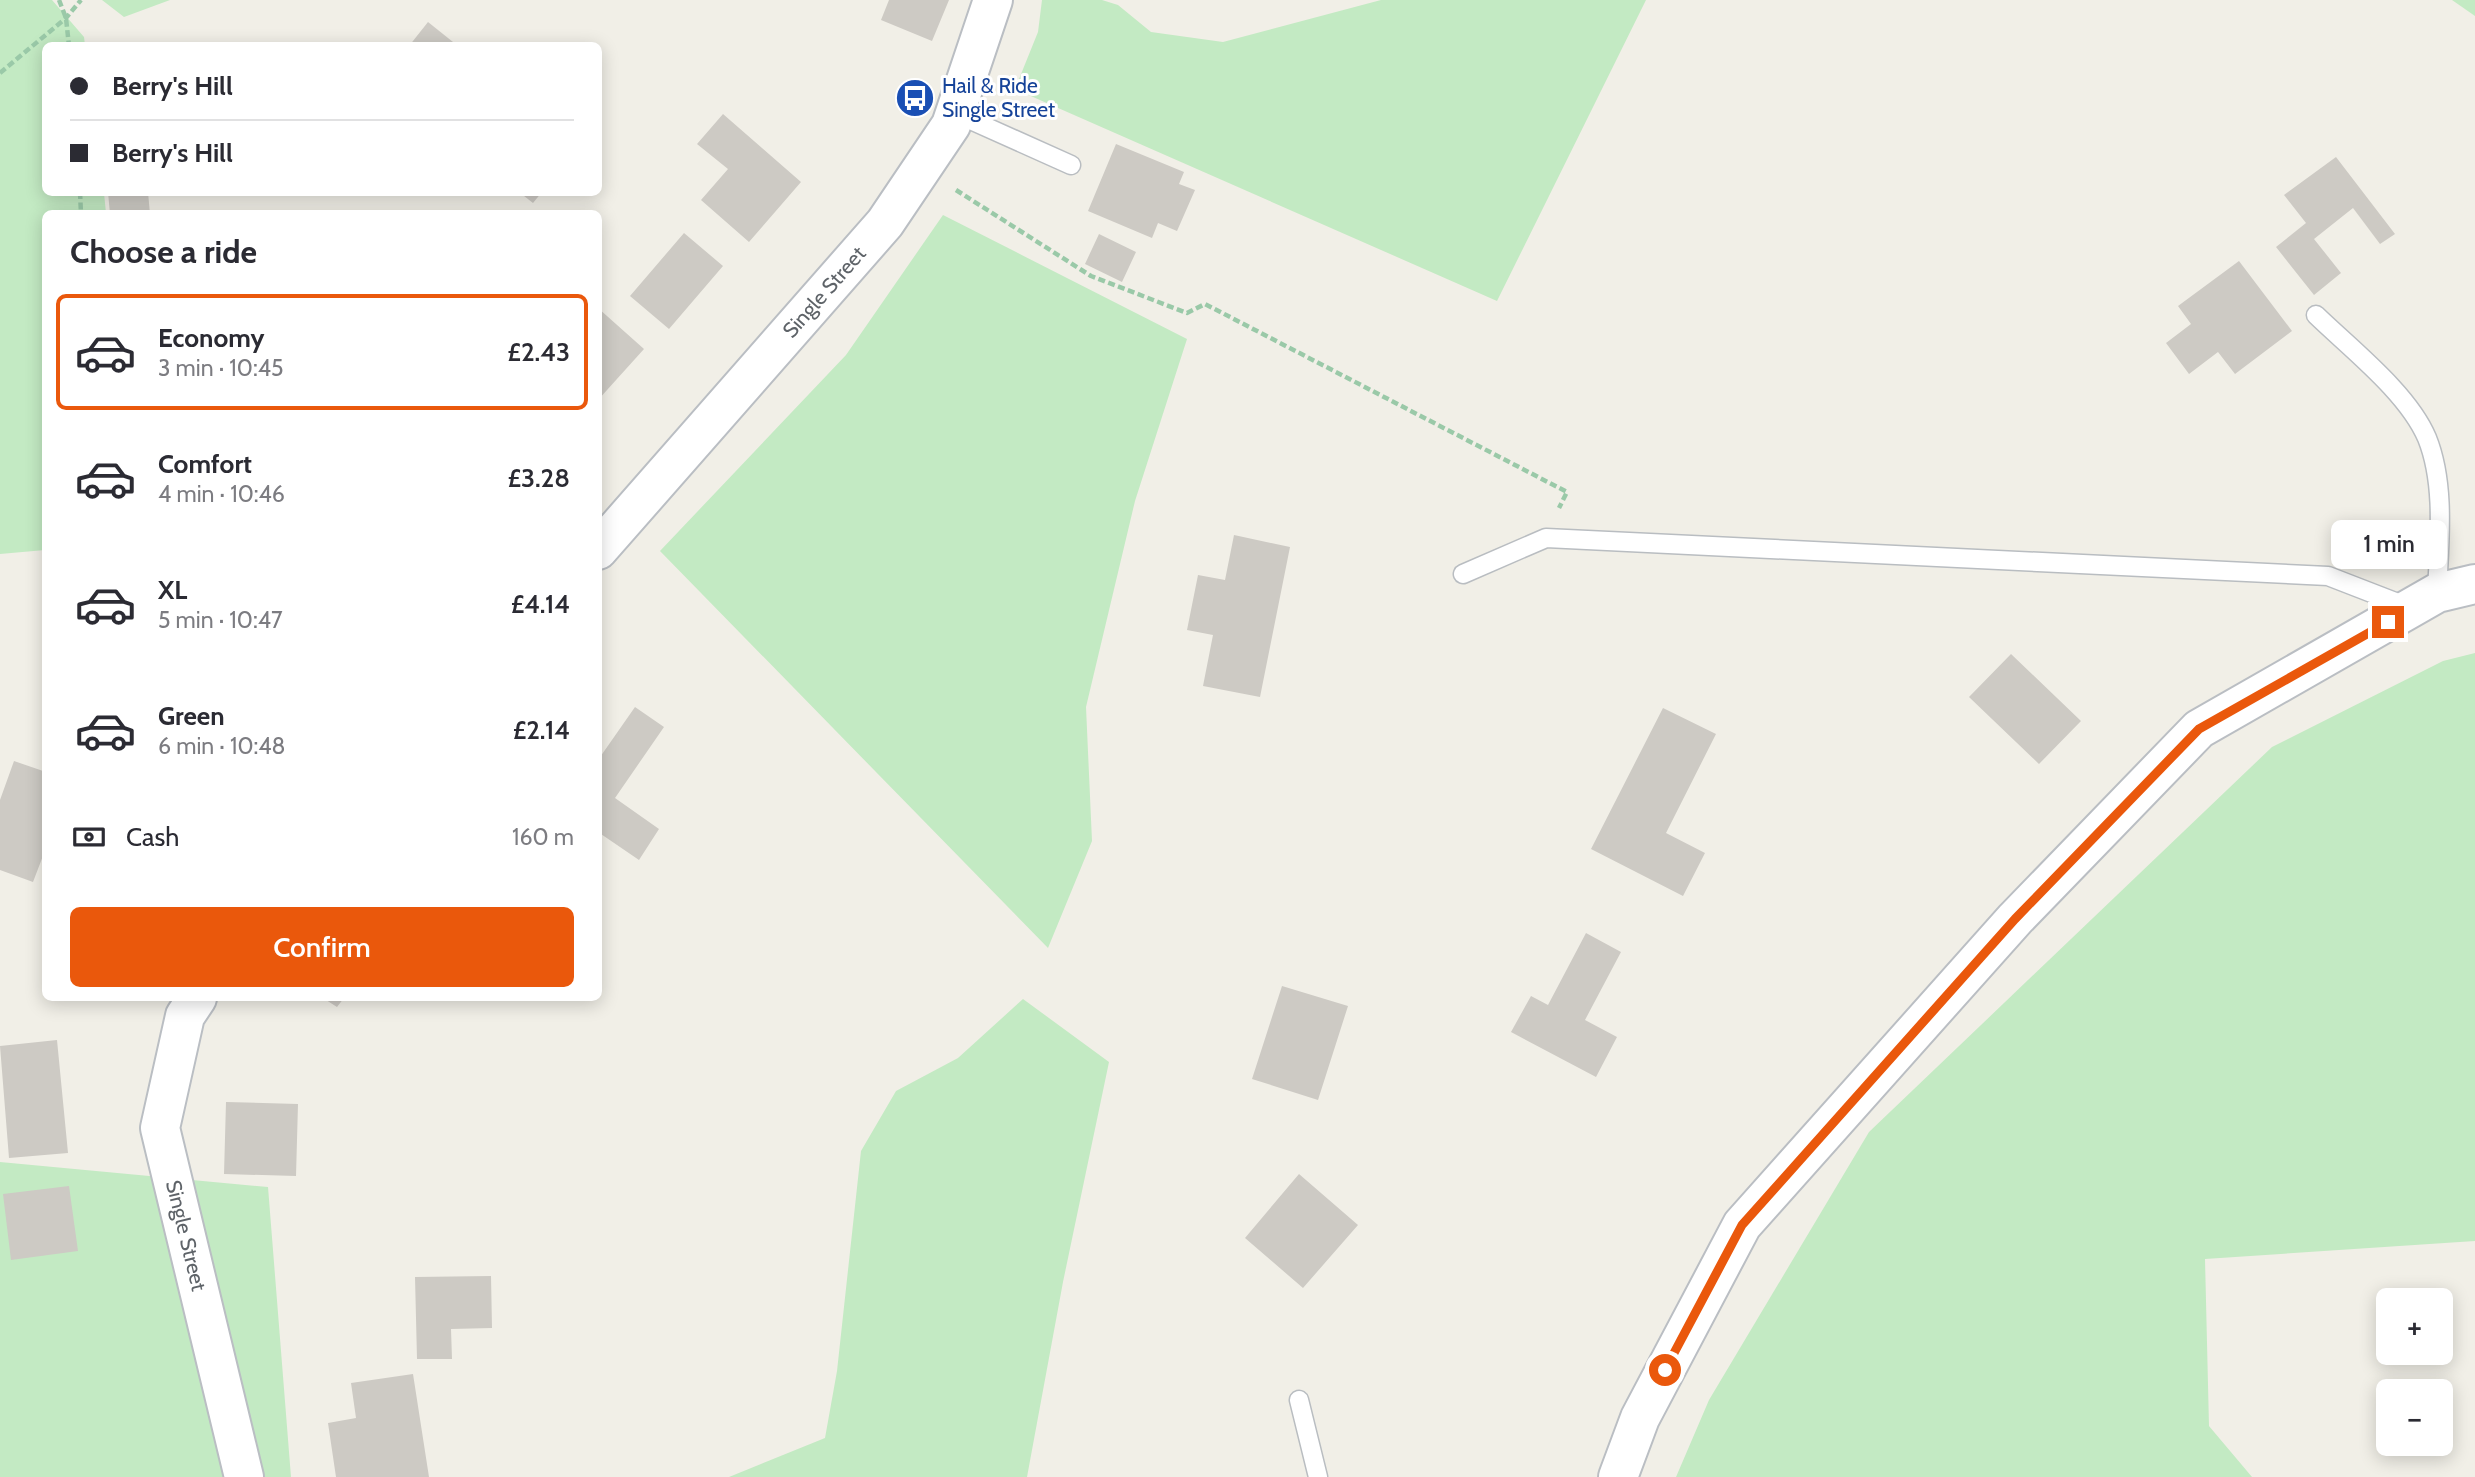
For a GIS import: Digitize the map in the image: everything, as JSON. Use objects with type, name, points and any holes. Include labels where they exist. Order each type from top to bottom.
[{"type":"street","name":"Single Street","points":[[602,545],[885,223],[951,125],[993,0]]},
{"type":"street","points":[[1618,1477],[1640,1418],[1742,1225],[2015,919],[2199,729],[2424,601],[2475,584]]},
{"type":"street","name":"Single Street","points":[[195,1001],[185,1016],[160,1128],[244,1477]]},
{"type":"lane","points":[[955,113],[1072,165]]},
{"type":"lane","points":[[1463,574],[1546,538],[2328,576],[2424,601],[2439,514],[2435,470],[2427,438],[2403,400],[2316,315]]},
{"type":"lane","points":[[1299,1401],[1318,1477]]},
{"type":"path","points":[[59,0],[66,18],[69,42]]},
{"type":"path","points":[[0,73],[66,18],[81,0]]},
{"type":"path","points":[[922,168],[1091,276],[1186,313],[1205,304],[1567,492],[1557,512]]},
{"type":"green space","points":[[0,0],[52,0],[84,37],[85,42],[42,42],[42,196],[104,196],[106,210],[42,210],[42,550],[0,554]]},
{"type":"green space","points":[[102,0],[170,0],[124,17]]},
{"type":"green space","points":[[1042,0],[1102,0],[1118,5],[1151,32],[1223,42],[1381,0],[1646,0],[1497,301],[1015,89],[1038,32]]},
{"type":"green space","points":[[2452,0],[2475,0],[2475,16]]},
{"type":"green space","points":[[943,215],[1187,339],[1135,501],[1086,707],[1092,841],[1048,948],[660,551],[846,355]]},
{"type":"green space","points":[[2475,653],[2475,1241],[2205,1259],[2209,1426],[2252,1477],[1676,1477],[1709,1400],[1869,1132],[2272,747],[2443,661]]},
{"type":"green space","points":[[1023,999],[1109,1062],[1063,1282],[1027,1477],[729,1477],[825,1438],[837,1371],[861,1151],[896,1091],[958,1058]]},
{"type":"green space","points":[[0,1162],[268,1187],[291,1477],[0,1477]]},
{"type":"building","points":[[889,0],[949,0],[932,41],[881,20]]},
{"type":"building","points":[[428,22],[453,42],[412,42]]},
{"type":"building","points":[[723,114],[801,182],[749,242],[701,200],[728,169],[697,144]]},
{"type":"building","points":[[1116,144],[1184,172],[1179,184],[1195,190],[1177,231],[1158,223],[1152,238],[1088,211]]},
{"type":"building","points":[[2336,157],[2395,234],[2380,244],[2353,208],[2314,239],[2341,273],[2314,295],[2276,247],[2306,223],[2284,195]]},
{"type":"building","points":[[108,196],[148,196],[150,210],[110,210]]},
{"type":"building","points":[[524,196],[539,196],[533,203]]},
{"type":"building","points":[[684,233],[723,266],[669,329],[630,296]]},
{"type":"building","points":[[1099,234],[1136,252],[1122,282],[1085,264]]},
{"type":"building","points":[[2239,261],[2292,331],[2235,374],[2218,352],[2189,374],[2166,343],[2191,324],[2178,306]]},
{"type":"building","points":[[602,312],[644,349],[602,396]]},
{"type":"building","points":[[1234,535],[1290,547],[1260,697],[1203,686],[1213,635],[1187,630],[1198,575],[1225,580]]},
{"type":"building","points":[[2011,654],[2081,721],[2039,764],[1969,697]]},
{"type":"building","points":[[635,707],[664,727],[615,798],[659,829],[639,860],[602,835],[602,754]]},
{"type":"building","points":[[1663,708],[1716,734],[1666,833],[1705,853],[1683,896],[1591,849]]},
{"type":"building","points":[[14,761],[42,771],[42,858],[33,882],[0,870],[0,800]]},
{"type":"building","points":[[1586,933],[1621,952],[1585,1020],[1617,1037],[1596,1077],[1511,1032],[1531,996],[1548,1005]]},
{"type":"building","points":[[1282,986],[1348,1006],[1318,1100],[1252,1079]]},
{"type":"building","points":[[328,1001],[342,1001],[337,1007]]},
{"type":"building","points":[[57,1040],[68,1153],[9,1158],[0,1046]]},
{"type":"building","points":[[226,1102],[298,1104],[296,1176],[224,1174]]},
{"type":"building","points":[[1299,1174],[1358,1225],[1303,1288],[1245,1238]]},
{"type":"building","points":[[69,1186],[78,1251],[11,1260],[3,1194]]},
{"type":"building","points":[[491,1276],[492,1328],[451,1329],[452,1359],[417,1359],[415,1277]]},
{"type":"building","points":[[413,1374],[429,1477],[336,1477],[328,1423],[356,1418],[351,1383]]},
{"type":"place","name":"Hail & Ride Single Street","points":[[915,98]]},
{"type":"route","points":[[1665,1370],[1742,1225],[2015,919],[2199,729],[2388,622]]}]
